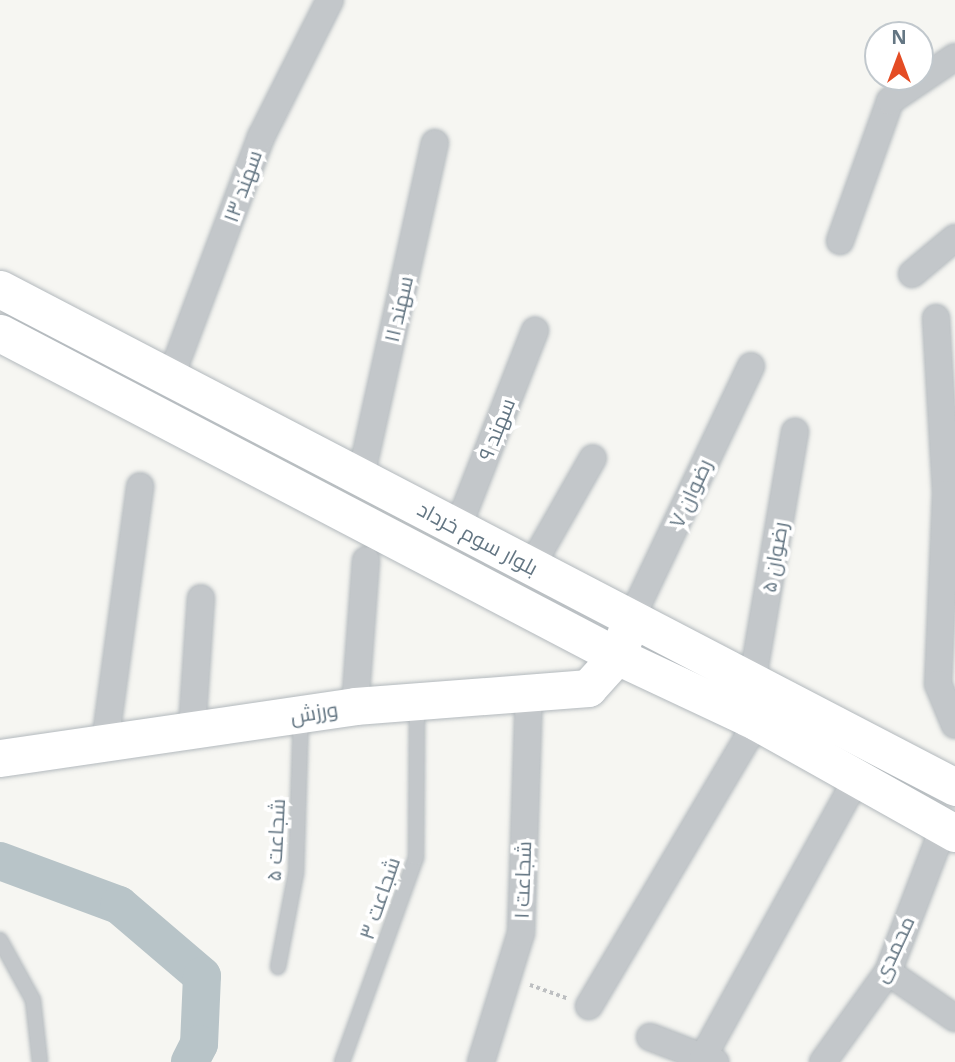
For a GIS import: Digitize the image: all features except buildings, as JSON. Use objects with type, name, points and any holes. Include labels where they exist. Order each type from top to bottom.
[{"type":"main road","name":"بلوار سوم خرداد","points":[[0,289],[170,379],[361,475],[630,621],[955,787]]},
{"type":"main road","name":"بلوار سوم خرداد","points":[[0,333],[617,656],[757,722],[857,778],[951,818]]},
{"type":"main road","points":[[617,656],[630,621]]},
{"type":"main road","name":"ورزش","points":[[0,758],[355,706],[588,688],[617,656]]},
{"type":"street","name":"سهند ۱۳","points":[[170,379],[261,137],[330,0]]},
{"type":"street","points":[[840,241],[890,101],[955,57]]},
{"type":"street","name":"سهند ۱۱","points":[[361,475],[435,143]]},
{"type":"street","points":[[912,274],[955,238]]},
{"type":"street","points":[[936,318],[946,494],[938,684],[955,725]]},
{"type":"street","name":"سهند ۹","points":[[458,527],[535,331]]},
{"type":"street","name":"رضوان ۷","points":[[630,621],[751,366]]},
{"type":"street","name":"رضوان ۵","points":[[752,682],[795,432]]},
{"type":"street","points":[[531,567],[593,458]]},
{"type":"street","points":[[105,743],[140,486]]},
{"type":"street","points":[[355,706],[366,560]]},
{"type":"street","points":[[192,729],[201,598]]},
{"type":"street","name":"شجاعت ۱","points":[[481,1062],[521,933],[529,693]]},
{"type":"street","points":[[589,1006],[757,722]]},
{"type":"street","points":[[650,1037],[709,1059],[857,778]]},
{"type":"street","name":"محمدی","points":[[829,1061],[888,972],[951,818]]},
{"type":"street","points":[[888,972],[955,1018]]},
{"type":"lane","name":"شجاعت ۳","points":[[342,1062],[416,858],[417,700]]},
{"type":"lane","name":"شجاعت ۵","points":[[278,967],[296,873],[301,714]]},
{"type":"lane","points":[[0,940],[33,1000],[40,1062]]},
{"type":"path","points":[[508,977],[589,1006]]},
{"type":"waterway","points":[[0,861],[119,905],[202,976],[199,1044],[190,1062]]}]
